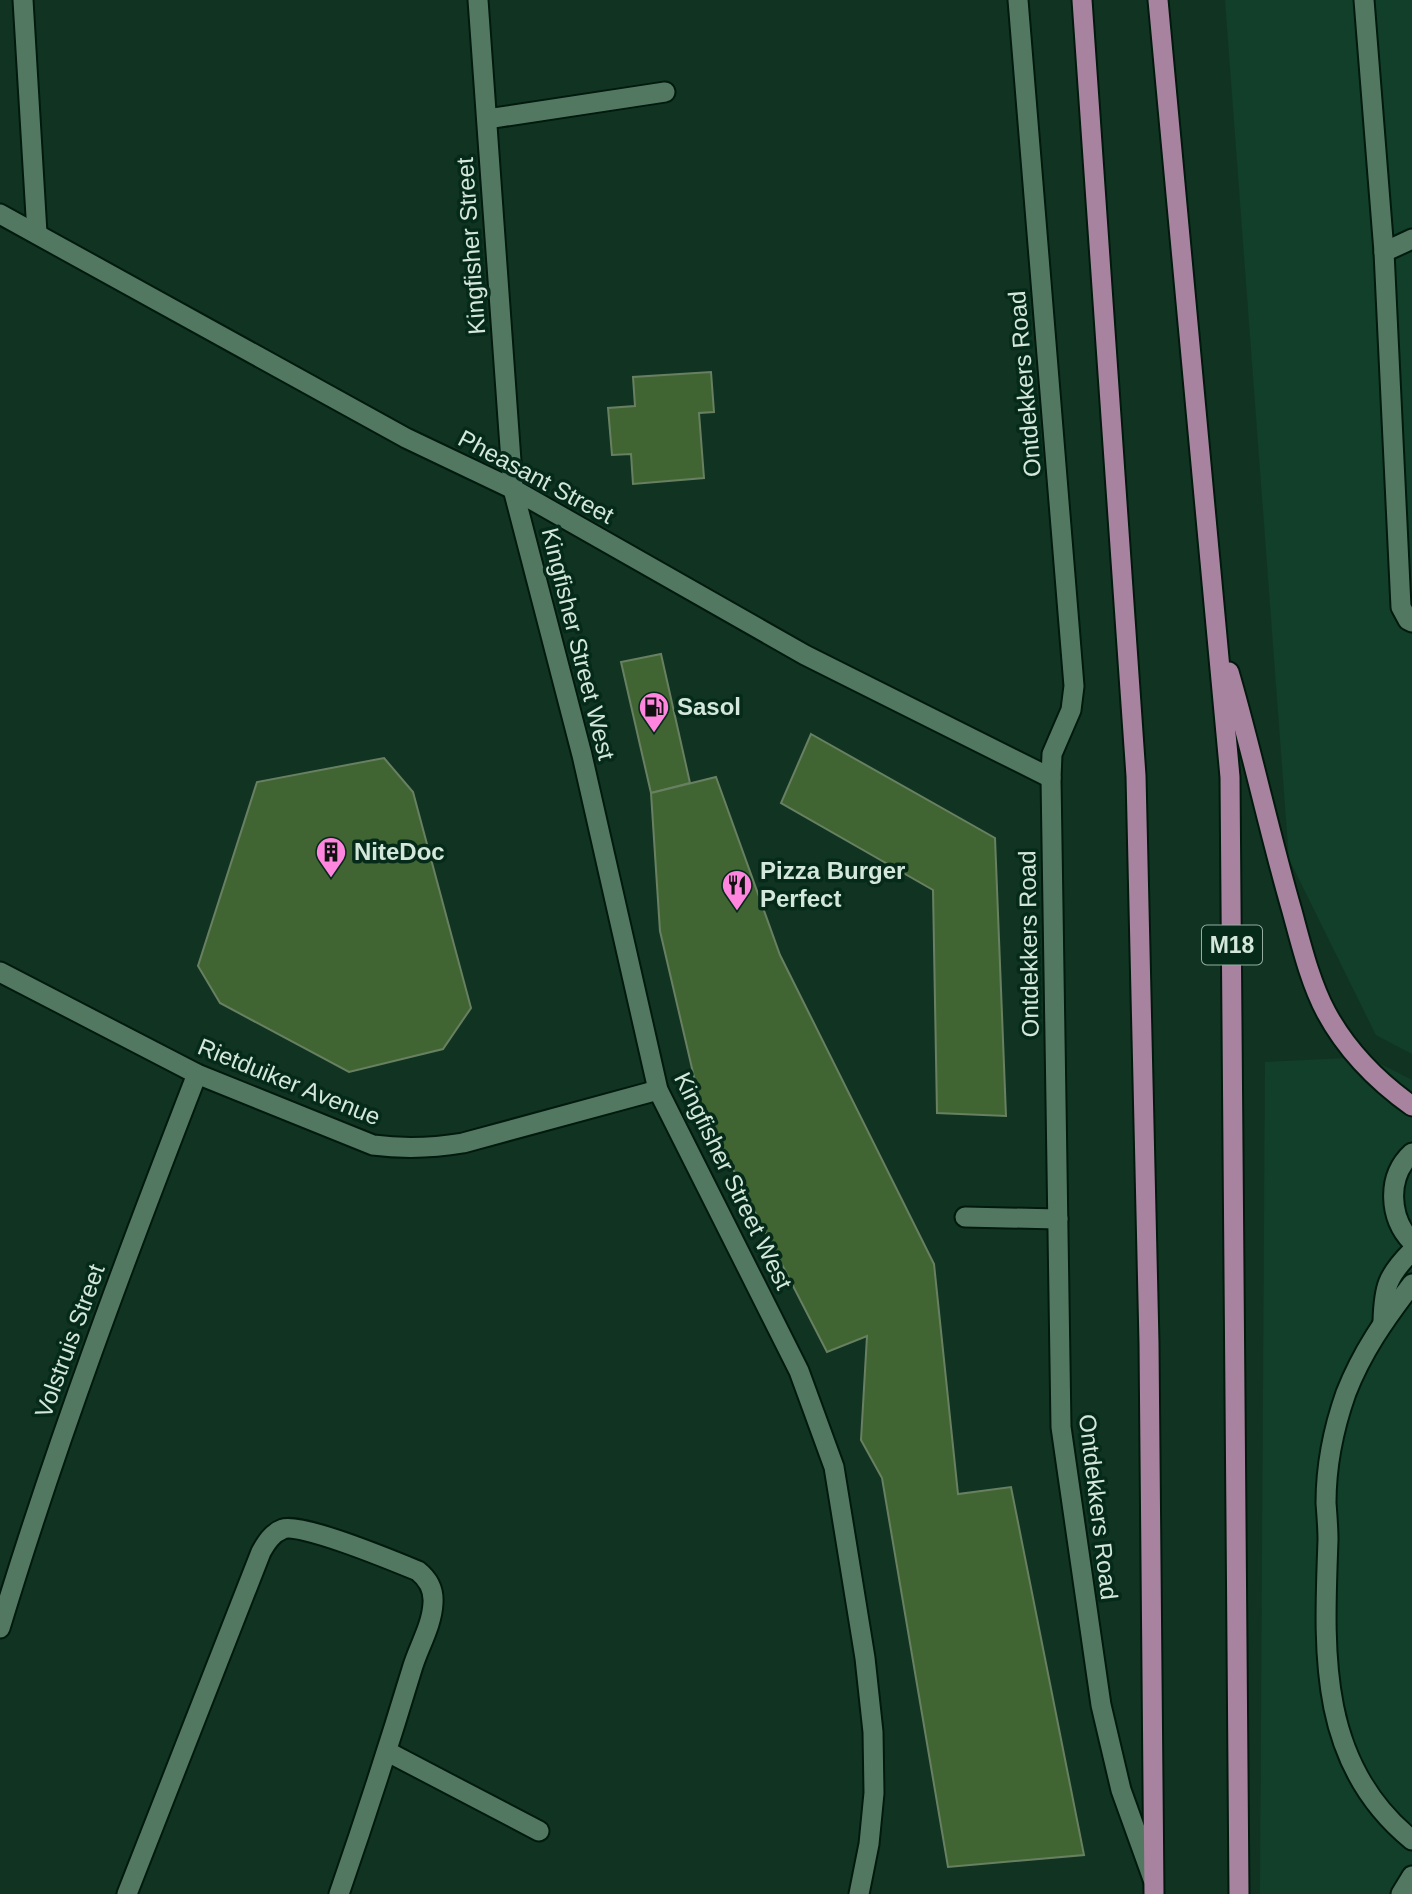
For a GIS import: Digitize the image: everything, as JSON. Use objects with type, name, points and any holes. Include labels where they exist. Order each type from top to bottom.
[{"type":"main road","name":"Ontdekkers Road","points":[[1082,0],[1136,776],[1149,1343],[1154,1889]]},
{"type":"main road","name":"M18","points":[[1158,0],[1230,777],[1239,1894]]},
{"type":"main road","points":[[1217,627],[1287,893],[1325,1009],[1353,1052],[1376,1077],[1412,1107]]},
{"type":"street","points":[[23,0],[37,233]]},
{"type":"street","name":"Kingfisher Street","points":[[478,0],[513,489]]},
{"type":"street","name":"Ontdekkers Road","points":[[1018,0],[1074,686],[1071,710],[1052,754],[1051,778],[1061,1427],[1101,1705],[1121,1790],[1154,1889]]},
{"type":"street","points":[[1364,0],[1403,475],[1406,567],[1401,607],[1412,622]]},
{"type":"street","points":[[487,119],[665,92]]},
{"type":"street","name":"Pheasant Street","points":[[0,214],[406,438],[513,489],[805,655],[1051,778]]},
{"type":"street","points":[[1384,252],[1412,239]]},
{"type":"street","name":"Kingfisher Street West","points":[[513,489],[582,755],[658,1090],[799,1371],[834,1467],[865,1658],[873,1732],[873,1806],[859,1894]]},
{"type":"street","name":"Rietduiker Avenue","points":[[0,972],[197,1074],[373,1145],[398,1149],[432,1148],[463,1143],[658,1090]]},
{"type":"street","name":"Volstruis Street","points":[[0,1628],[38,1504],[108,1304],[197,1074]]},
{"type":"street","points":[[1412,1153],[1399,1171],[1393,1204],[1397,1220],[1412,1242]]},
{"type":"street","points":[[965,1217],[1058,1219]]},
{"type":"street","points":[[1383,1321],[1384,1293],[1390,1277],[1398,1264],[1412,1251]]},
{"type":"street","points":[[1412,1284],[1368,1345],[1336,1427],[1326,1501],[1328,1530],[1325,1624],[1329,1695],[1337,1726],[1356,1772],[1390,1823],[1412,1840]]},
{"type":"street","points":[[127,1894],[261,1552],[271,1537],[284,1528],[292,1527],[313,1532],[418,1571],[426,1577],[433,1596],[432,1613],[339,1894]]},
{"type":"street","points":[[1238,1698],[1247,1894]]},
{"type":"street","points":[[388,1752],[539,1830]]},
{"type":"street","points":[[1401,1894],[1412,1876]]},
{"type":"shaded area","points":[[1225,0],[1412,0],[1412,1054],[1376,1035],[1289,859]]},
{"type":"shaded area","points":[[1367,1057],[1412,1080],[1412,1894],[1260,1894],[1265,1062]]},
{"type":"building","points":[[711,372],[714,412],[699,413],[704,478],[633,484],[631,454],[612,455],[608,408],[635,406],[633,377]]},
{"type":"building","points":[[661,654],[690,783],[651,793],[621,662]]},
{"type":"building","points":[[811,734],[995,838],[1006,1116],[937,1113],[933,890],[781,803]]},
{"type":"building","name":"NiteDoc","points":[[384,758],[413,792],[471,1008],[443,1049],[349,1072],[220,1003],[198,966],[257,782]]},
{"type":"building","points":[[716,777],[780,955],[934,1264],[958,1494],[1011,1487],[1084,1855],[948,1867],[882,1478],[861,1440],[867,1336],[827,1352],[701,1107],[660,931],[651,793]]},
{"type":"place","name":"Sasol","points":[[654,734]]},
{"type":"place","name":"NiteDoc","points":[[331,879]]},
{"type":"place","name":"Pizza Burger Perfect","points":[[737,912]]}]
